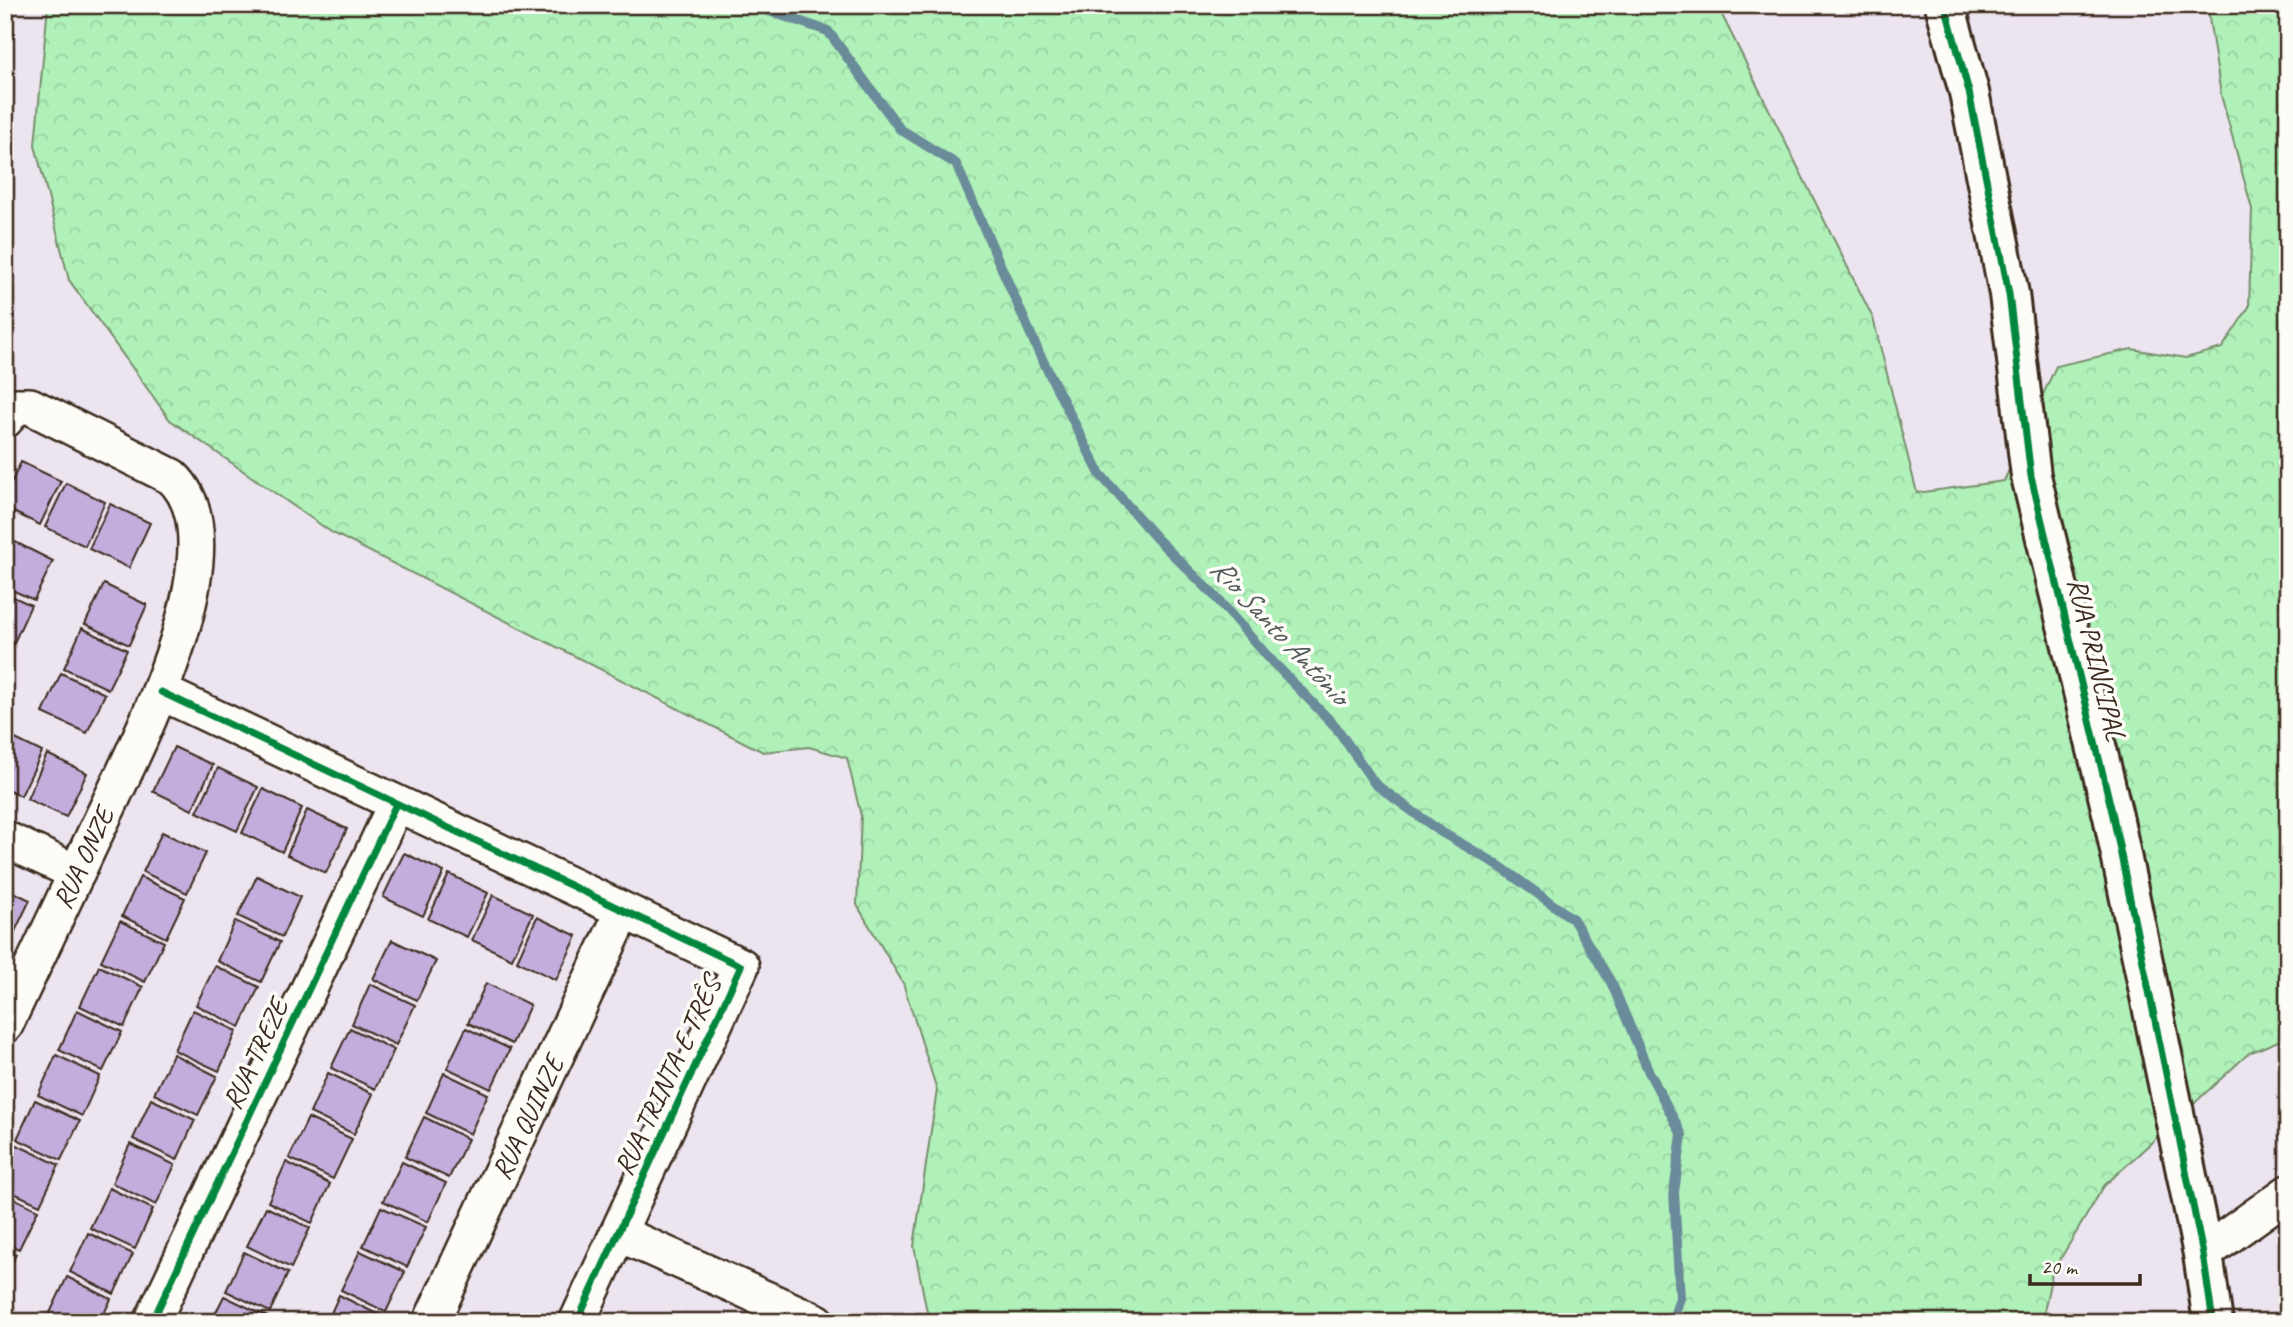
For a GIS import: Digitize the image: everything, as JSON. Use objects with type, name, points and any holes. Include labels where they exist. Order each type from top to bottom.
[{"type":"street","name":"RUA PRINCIPAL","points":[[1945,5],[1969,92],[2009,293],[2031,476],[2113,816],[2203,1254],[2213,1322]]},
{"type":"street","name":"RUA ONZE","points":[[5,419],[16,406],[30,406],[172,477],[182,485],[192,514],[194,575],[186,615],[161,692],[5,1026]]},
{"type":"street","points":[[161,692],[623,912]]},
{"type":"street","name":"RUA TREZE","points":[[152,1322],[396,804]]},
{"type":"street","points":[[5,839],[76,873]]},
{"type":"street","name":"RUA TRINTA E TRÊS","points":[[577,1322],[741,966],[623,912]]},
{"type":"street","name":"RUA QUINZE","points":[[431,1322],[623,912]]},
{"type":"street","points":[[2203,1254],[2288,1193]]},
{"type":"street","points":[[618,1233],[817,1322]]},
{"type":"green space","points":[[48,5],[1717,5],[1873,318],[1917,493],[2004,481],[2056,366],[2132,349],[2186,358],[2222,348],[2249,307],[2252,209],[2221,95],[2207,5],[2288,5],[2288,1037],[2249,1053],[2104,1186],[2052,1273],[2042,1322],[929,1322],[914,1246],[937,1090],[903,983],[857,905],[861,816],[847,758],[809,747],[763,752],[331,532],[170,420],[69,280],[35,145]]},
{"type":"building","points":[[21,462],[61,481],[40,525],[5,508],[5,495]]},
{"type":"building","points":[[66,483],[105,502],[85,546],[45,527]]},
{"type":"building","points":[[110,504],[150,523],[129,568],[89,549]]},
{"type":"building","points":[[9,539],[53,561],[34,600],[5,587],[5,547]]},
{"type":"building","points":[[104,584],[147,605],[129,645],[85,624]]},
{"type":"building","points":[[5,593],[31,605],[13,645],[5,641]]},
{"type":"building","points":[[82,628],[127,650],[108,689],[64,668]]},
{"type":"building","points":[[61,673],[105,694],[87,733],[43,713]]},
{"type":"building","points":[[5,734],[42,752],[21,796],[5,788]]},
{"type":"building","points":[[174,747],[213,765],[192,810],[153,791]]},
{"type":"building","points":[[47,754],[87,773],[66,817],[27,799]]},
{"type":"building","points":[[218,768],[258,787],[237,831],[197,812]]},
{"type":"building","points":[[263,789],[302,808],[282,852],[242,833]]},
{"type":"building","points":[[307,810],[347,829],[326,873],[287,855]]},
{"type":"building","points":[[162,832],[206,853],[187,893],[143,872]]},
{"type":"building","points":[[404,853],[444,872],[423,916],[383,897]]},
{"type":"building","points":[[449,874],[488,893],[467,937],[428,919]]},
{"type":"building","points":[[257,876],[300,897],[282,937],[238,916]]},
{"type":"building","points":[[140,877],[185,898],[166,938],[122,916]]},
{"type":"building","points":[[5,888],[30,900],[9,944],[5,942]]},
{"type":"building","points":[[493,895],[533,914],[512,959],[472,940]]},
{"type":"building","points":[[537,917],[577,936],[556,980],[517,961]]},
{"type":"building","points":[[120,921],[164,942],[145,982],[101,961]]},
{"type":"building","points":[[235,921],[280,942],[261,982],[217,961]]},
{"type":"building","points":[[392,940],[436,961],[417,1000],[373,979]]},
{"type":"building","points":[[99,966],[143,987],[124,1027],[80,1006]]},
{"type":"building","points":[[215,966],[259,987],[240,1027],[196,1005]]},
{"type":"building","points":[[486,983],[530,1005],[512,1044],[468,1023]]},
{"type":"building","points":[[370,984],[415,1005],[396,1045],[352,1024]]},
{"type":"building","points":[[77,1010],[122,1032],[103,1071],[59,1050]]},
{"type":"building","points":[[193,1010],[237,1031],[219,1071],[174,1050]]},
{"type":"building","points":[[350,1028],[394,1050],[375,1089],[331,1068]]},
{"type":"building","points":[[466,1028],[510,1049],[491,1089],[447,1068]]},
{"type":"building","points":[[173,1054],[217,1076],[198,1115],[154,1094]]},
{"type":"building","points":[[56,1055],[100,1076],[82,1116],[38,1095]]},
{"type":"building","points":[[328,1073],[373,1094],[354,1134],[310,1113]]},
{"type":"building","points":[[444,1073],[488,1094],[470,1134],[426,1113]]},
{"type":"building","points":[[151,1099],[195,1120],[177,1160],[133,1139]]},
{"type":"building","points":[[35,1100],[80,1121],[61,1160],[17,1139]]},
{"type":"building","points":[[424,1117],[468,1139],[449,1178],[405,1157]]},
{"type":"building","points":[[308,1118],[352,1139],[333,1179],[289,1158]]},
{"type":"building","points":[[15,1144],[59,1165],[40,1205],[5,1189],[5,1164]]},
{"type":"building","points":[[130,1144],[175,1165],[156,1205],[112,1183]]},
{"type":"building","points":[[286,1162],[330,1184],[312,1223],[268,1202]]},
{"type":"building","points":[[402,1162],[446,1183],[428,1222],[383,1201]]},
{"type":"building","points":[[109,1188],[153,1209],[135,1249],[90,1228]]},
{"type":"building","points":[[5,1194],[38,1210],[19,1249],[5,1243]]},
{"type":"building","points":[[266,1207],[310,1228],[291,1268],[247,1246]]},
{"type":"building","points":[[381,1207],[426,1227],[407,1267],[363,1246]]},
{"type":"building","points":[[88,1233],[133,1254],[114,1294],[70,1272]]},
{"type":"building","points":[[5,1249],[16,1254],[5,1278]]},
{"type":"building","points":[[360,1251],[405,1272],[386,1312],[341,1290]]},
{"type":"building","points":[[244,1252],[288,1273],[270,1312],[226,1291]]},
{"type":"building","points":[[67,1277],[111,1299],[100,1322],[58,1322],[48,1317]]},
{"type":"building","points":[[339,1295],[383,1317],[381,1322],[327,1322]]},
{"type":"building","points":[[224,1296],[268,1317],[266,1322],[211,1322]]},
{"type":"waterway","name":"Rio Santo Antônio","points":[[751,5],[828,31],[900,129],[956,164],[1039,353],[1100,474],[1157,539],[1212,593],[1269,658],[1336,727],[1375,784],[1441,832],[1495,863],[1573,919],[1612,984],[1649,1072],[1682,1135],[1674,1192],[1680,1298],[1672,1322]]},
{"type":"cycle path","points":[[1945,5],[1969,92],[2009,294],[2031,476],[2113,816],[2203,1254],[2213,1322]]},
{"type":"cycle path","points":[[161,692],[741,966],[577,1322]]},
{"type":"cycle path","points":[[152,1322],[396,804]]}]
